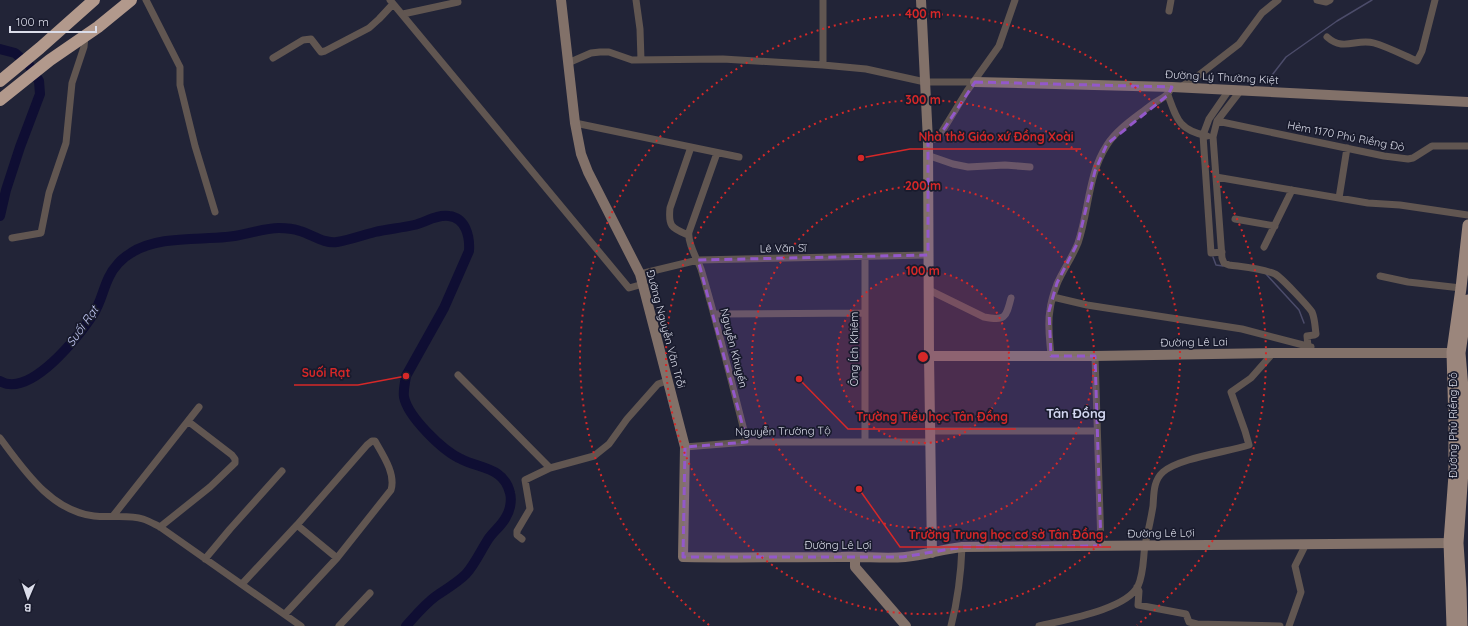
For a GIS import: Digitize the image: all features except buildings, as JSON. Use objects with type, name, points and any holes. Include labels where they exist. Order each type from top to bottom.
[{"type":"highway","points":[[0,81],[94,0]]},
{"type":"highway","points":[[0,100],[50,60],[86,35],[131,0]]},
{"type":"main road","name":"Đường Phú Riềng Đỏ","points":[[1452,626],[1456,352],[1468,225]]},
{"type":"main road","name":"Đường Phú Riềng Đỏ","points":[[1462,626],[1465,589],[1453,542],[1463,471],[1465,430],[1463,388],[1456,352],[1468,300]]},
{"type":"street","points":[[146,0],[180,67],[180,85],[195,146],[214,212]]},
{"type":"street","name":"Đường Nguyễn Văn Trỗi","points":[[561,0],[575,123],[581,154],[588,172],[642,279],[685,447],[683,557]]},
{"type":"street","points":[[636,0],[640,29],[641,60]]},
{"type":"street","points":[[823,0],[823,65]]},
{"type":"street","points":[[921,0],[928,141],[932,553]]},
{"type":"street","points":[[928,141],[938,138],[967,91],[975,82],[999,46],[1015,0]]},
{"type":"street","points":[[1169,11],[1171,0]]},
{"type":"street","points":[[1051,356],[1049,312],[1057,283],[1072,259],[1078,242],[1095,170],[1107,144],[1123,128],[1151,106],[1199,75],[1238,44],[1262,13],[1278,0]]},
{"type":"street","points":[[1317,0],[1326,2],[1330,0]]},
{"type":"street","points":[[1327,37],[1337,44],[1345,45],[1361,42],[1373,43],[1417,61],[1422,51],[1435,0]]},
{"type":"street","points":[[273,58],[303,40],[311,38],[322,52],[325,51],[368,28],[379,19],[391,2],[403,14],[458,2]]},
{"type":"street","name":"Lê Văn Sĩ","points":[[403,14],[629,288],[642,279],[698,260],[928,255]]},
{"type":"street","points":[[12,238],[41,233],[49,193],[66,143],[72,83],[84,47],[86,35]]},
{"type":"street","points":[[568,63],[591,53],[609,52],[632,60],[722,59],[823,65],[866,69],[925,82],[975,82]]},
{"type":"street","name":"Đường Lý Thường Kiệt","points":[[975,82],[1174,90],[1241,90],[1468,102]]},
{"type":"street","points":[[1174,90],[1176,116],[1181,124],[1191,131],[1213,137]]},
{"type":"street","points":[[1222,252],[1211,252],[1203,135],[1209,119],[1229,90]]},
{"type":"street","points":[[1241,90],[1217,121],[1213,137],[1224,263],[1265,270],[1276,274],[1308,307],[1314,317],[1316,334],[1307,336],[1308,346]]},
{"type":"street","name":"Hẻm 1170 Phú Riềng Đỏ","points":[[1217,121],[1384,156],[1408,159],[1413,158],[1432,146],[1468,146]]},
{"type":"street","points":[[575,123],[739,157]]},
{"type":"street","points":[[691,147],[670,208],[669,215],[670,222],[674,229],[688,235],[717,153]]},
{"type":"street","points":[[1339,198],[1346,148]]},
{"type":"street","points":[[927,155],[953,164],[968,167],[1005,165],[1030,167]]},
{"type":"street","points":[[1216,178],[1368,203],[1400,205],[1468,215]]},
{"type":"street","points":[[1264,247],[1292,190]]},
{"type":"street","points":[[1235,219],[1275,226]]},
{"type":"street","name":"Nguyễn Khuyến","points":[[688,235],[698,260],[714,314],[747,442]]},
{"type":"street","name":"Ông Ích Khiêm","points":[[865,257],[865,441]]},
{"type":"street","points":[[1380,276],[1414,283],[1461,288]]},
{"type":"street","points":[[929,290],[984,317],[992,319],[1004,317],[1008,314],[1011,298]]},
{"type":"street","points":[[1053,298],[1242,329],[1308,346],[1325,354]]},
{"type":"street","points":[[714,314],[865,313]]},
{"type":"street","name":"Đường Lê Lai","points":[[929,356],[1095,356],[1456,352]]},
{"type":"street","points":[[1038,626],[1091,614],[1118,602],[1131,594],[1137,587],[1141,576],[1145,545],[1153,507],[1154,486],[1158,477],[1164,471],[1187,461],[1249,445],[1231,392],[1251,378],[1273,353]]},
{"type":"street","points":[[1095,356],[1100,546]]},
{"type":"street","points":[[458,375],[550,468]]},
{"type":"street","points":[[522,539],[517,535],[517,531],[530,509],[525,480],[550,468],[594,456],[609,444],[627,419],[658,384],[667,381]]},
{"type":"street","points":[[113,516],[200,407]]},
{"type":"street","points":[[160,527],[210,487],[235,462],[232,455],[189,422]]},
{"type":"street","points":[[930,431],[1097,431]]},
{"type":"street","points":[[0,438],[32,480],[72,510],[94,516],[130,516],[144,519],[160,527],[301,626]]},
{"type":"street","points":[[242,584],[297,525],[367,445],[372,441],[375,441],[388,466],[393,481],[391,490],[337,558],[285,614]]},
{"type":"street","name":"Nguyễn Trường Tộ","points":[[685,447],[747,442],[930,442]]},
{"type":"street","points":[[205,559],[282,471]]},
{"type":"street","points":[[297,525],[337,558]]},
{"type":"street","name":"Đường Lê Lợi","points":[[683,557],[903,557],[920,556],[944,549],[962,546],[1453,542]]},
{"type":"street","points":[[1289,626],[1301,592],[1295,566],[1306,544]]},
{"type":"street","points":[[951,626],[961,576],[962,546]]},
{"type":"street","points":[[855,556],[855,567],[906,626]]},
{"type":"street","points":[[1137,587],[1139,591],[1138,605],[1186,614],[1189,622],[1197,624],[1280,626]]},
{"type":"street","points":[[339,626],[370,593]]},
{"type":"highlighted area","points":[[975,82],[1172,87],[1168,95],[1107,144],[1095,171],[1078,242],[1057,283],[1049,311],[1051,356],[1095,356],[1101,546],[962,547],[903,557],[683,557],[685,447],[747,442],[698,260],[928,255],[928,141],[938,138]]},
{"type":"waterway","points":[[1269,79],[1286,57],[1337,21],[1372,0]]},
{"type":"waterway","name":"Suối Rạt","points":[[0,49],[15,53],[29,65],[39,81],[40,94],[20,147],[6,190],[0,216]]},
{"type":"waterway","name":"Suối Rạt","points":[[0,381],[12,384],[25,381],[39,373],[53,362],[78,335],[94,313],[109,277],[115,267],[121,260],[141,248],[165,241],[232,236],[279,228],[295,230],[328,242],[337,242],[375,232],[414,225],[440,216],[449,216],[459,220],[463,224],[468,234],[469,251],[444,308],[406,376],[404,397],[412,414],[419,423],[445,449],[461,459],[497,473],[507,484],[511,496],[511,502],[509,512],[489,538],[466,574],[432,599],[406,626]]},
{"type":"waterway","points":[[1213,257],[1216,265],[1223,266]]},
{"type":"waterway","points":[[1266,274],[1299,310],[1304,323]]},
{"type":"place","name":"Nhà thờ Giáo xứ Đồng Xoài","points":[[861,158]]},
{"type":"place","name":"Suối Rạt","points":[[406,376]]},
{"type":"place","name":"Trường Tiểu học Tân Đồng","points":[[799,379]]},
{"type":"place","name":"Trường Trung học cơ sở Tân Đồng","points":[[859,489]]},
{"type":"district","name":"Tân Đồng","points":[[1076,413]]}]
